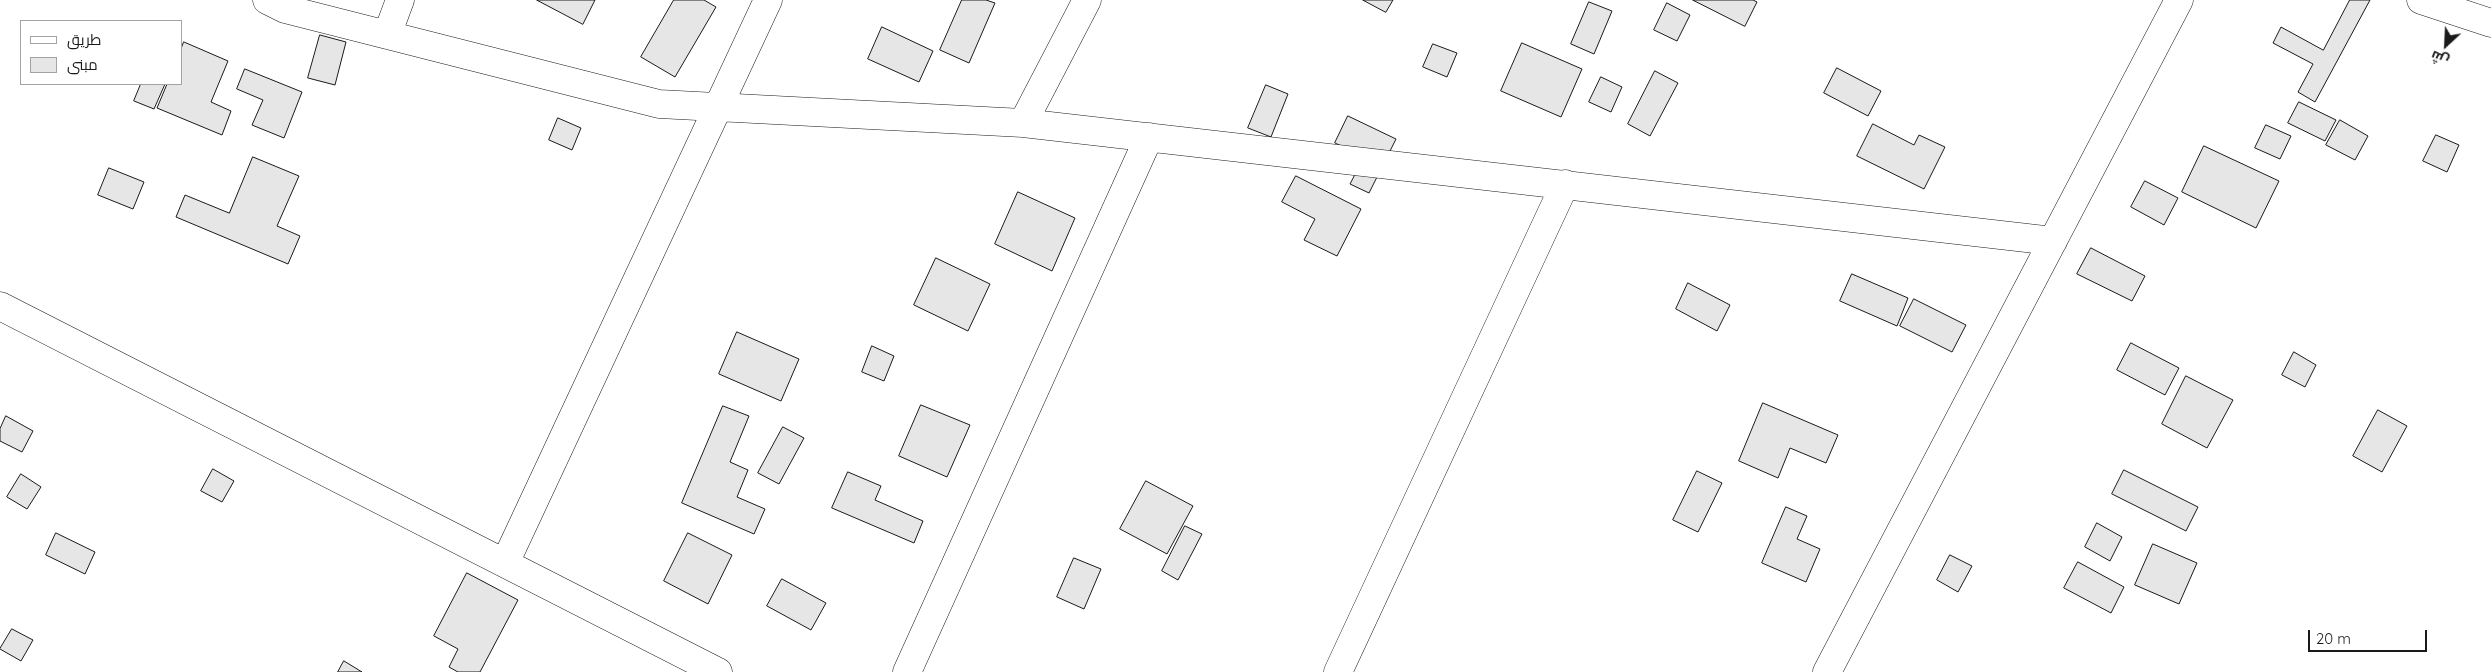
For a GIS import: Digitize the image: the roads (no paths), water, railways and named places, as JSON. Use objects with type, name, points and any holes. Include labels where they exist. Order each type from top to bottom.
[{"type":"street","points":[[267,0],[285,8],[659,104],[1022,123],[2053,241]]},
{"type":"street","points":[[387,34],[400,0]]},
{"type":"street","points":[[505,563],[768,0]]},
{"type":"street","points":[[1022,123],[1087,0]]},
{"type":"street","points":[[1826,672],[2179,0]]},
{"type":"street","points":[[2420,0],[2491,24]]},
{"type":"street","points":[[907,672],[1149,137]]},
{"type":"street","points":[[1338,672],[1564,184]]},
{"type":"street","points":[[0,306],[718,672]]}]
